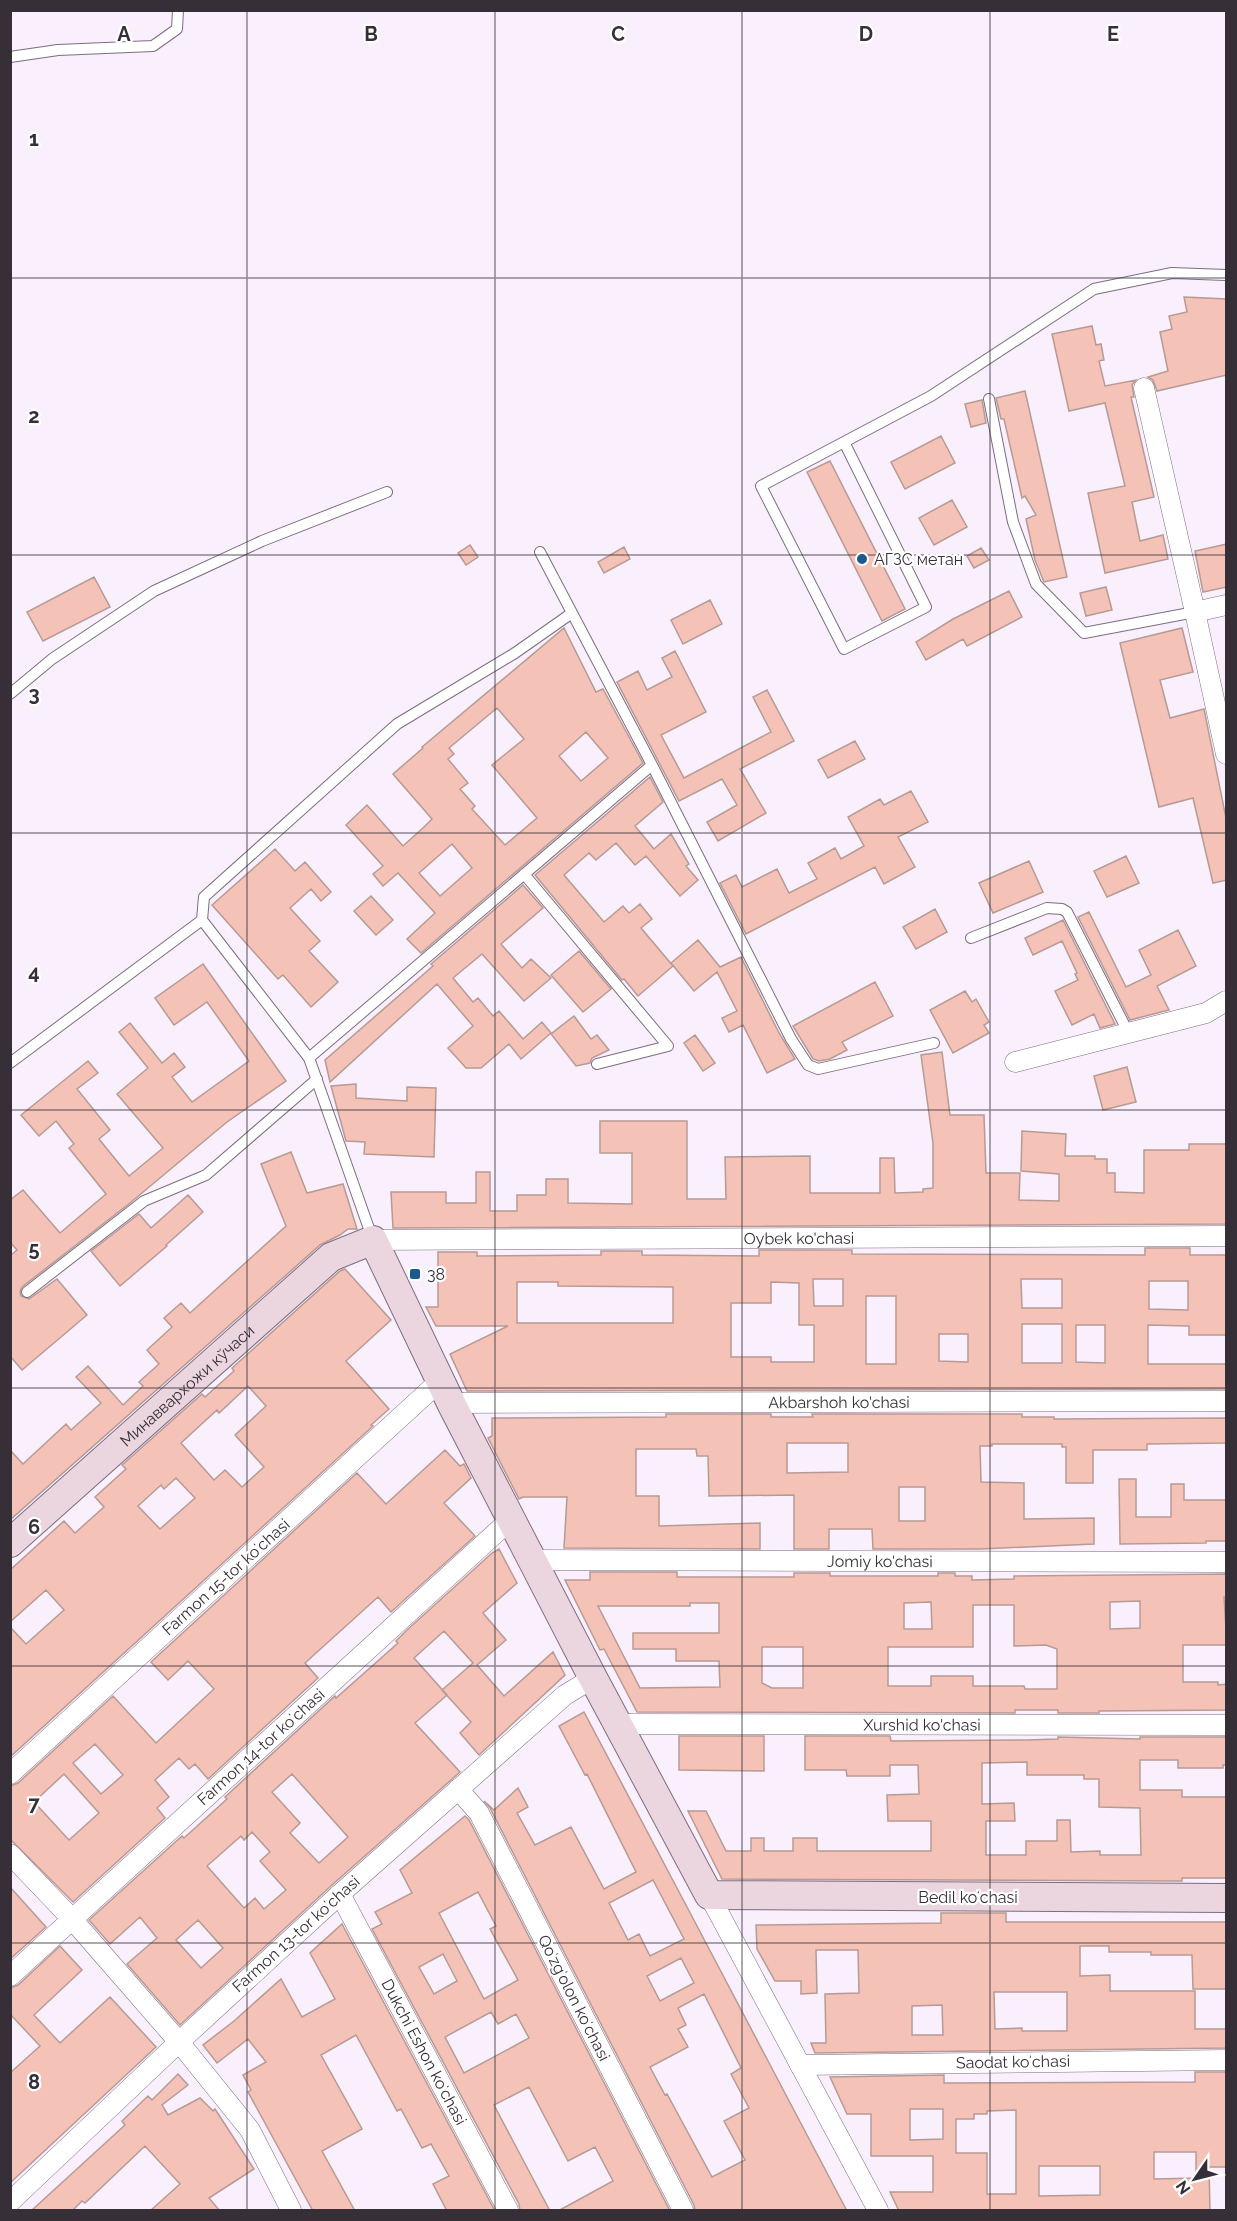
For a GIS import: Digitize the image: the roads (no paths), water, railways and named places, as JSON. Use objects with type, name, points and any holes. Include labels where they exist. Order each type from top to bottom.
[{"type":"street","points":[[1144,388],[1227,754]]},
{"type":"street","points":[[1195,612],[1227,605]]},
{"type":"street","points":[[1015,1062],[1206,1012],[1227,1001]]},
{"type":"street","name":"Oybek ko'chasi","points":[[373,1240],[1227,1236]]},
{"type":"street","points":[[373,1240],[446,1392],[593,1678],[878,2211]]},
{"type":"street","name":"Минаввархожи кўчаси","points":[[10,1543],[331,1257],[373,1240]]},
{"type":"street","name":"Akbarshoh ko'chasi","points":[[446,1392],[1227,1401]]},
{"type":"street","name":"Farmon 15-tor koʻchasi","points":[[10,1774],[446,1392]]},
{"type":"street","name":"Farmon 14-tor koʻchasi","points":[[10,1976],[511,1519]]},
{"type":"street","name":"Jomiy ko'chasi","points":[[532,1560],[1227,1562]]},
{"type":"street","name":"Farmon 13-tor koʻchasi","points":[[10,2202],[340,1894],[565,1695],[593,1678]]},
{"type":"street","name":"Xurshid ko'chasi","points":[[618,1724],[1227,1725]]},
{"type":"street","name":"Qoʻzgʻolon koʻchasi","points":[[458,1789],[479,1813],[683,2211]]},
{"type":"street","points":[[10,1854],[72,1919],[179,2042],[250,2130],[291,2211]]},
{"type":"street","name":"Dukchi Eshon koʻchasi","points":[[340,1894],[508,2211]]},
{"type":"street","name":"Bedil koʻchasi","points":[[710,1895],[1227,1898]]},
{"type":"street","name":"Saodat koʻchasi","points":[[800,2065],[1227,2060]]},
{"type":"lane","points":[[10,57],[58,50],[153,46],[177,29],[178,10]]},
{"type":"lane","points":[[844,442],[927,607],[844,649],[762,486],[844,442],[931,396],[1094,289],[1172,273],[1227,274]]},
{"type":"lane","points":[[990,399],[1012,522],[1036,584],[1044,593],[1084,633],[1195,612]]},
{"type":"lane","points":[[10,694],[51,658],[154,591],[262,541],[387,492]]},
{"type":"lane","points":[[540,552],[652,765],[791,1040],[808,1065],[818,1069],[934,1043]]},
{"type":"lane","points":[[373,1240],[309,1058],[202,920],[204,897],[397,724],[515,653],[572,613]]},
{"type":"lane","points":[[309,1058],[652,765]]},
{"type":"lane","points":[[524,874],[668,1046],[597,1064]]},
{"type":"lane","points":[[971,938],[1047,909],[1062,909],[1067,912],[1128,1032]]},
{"type":"lane","points":[[10,1063],[202,920]]},
{"type":"lane","points":[[27,1292],[144,1201],[206,1175],[317,1078]]},
{"type":"place","name":"АГЗС метан","points":[[862,559]]},
{"type":"place","name":"38","points":[[415,1274]]}]
